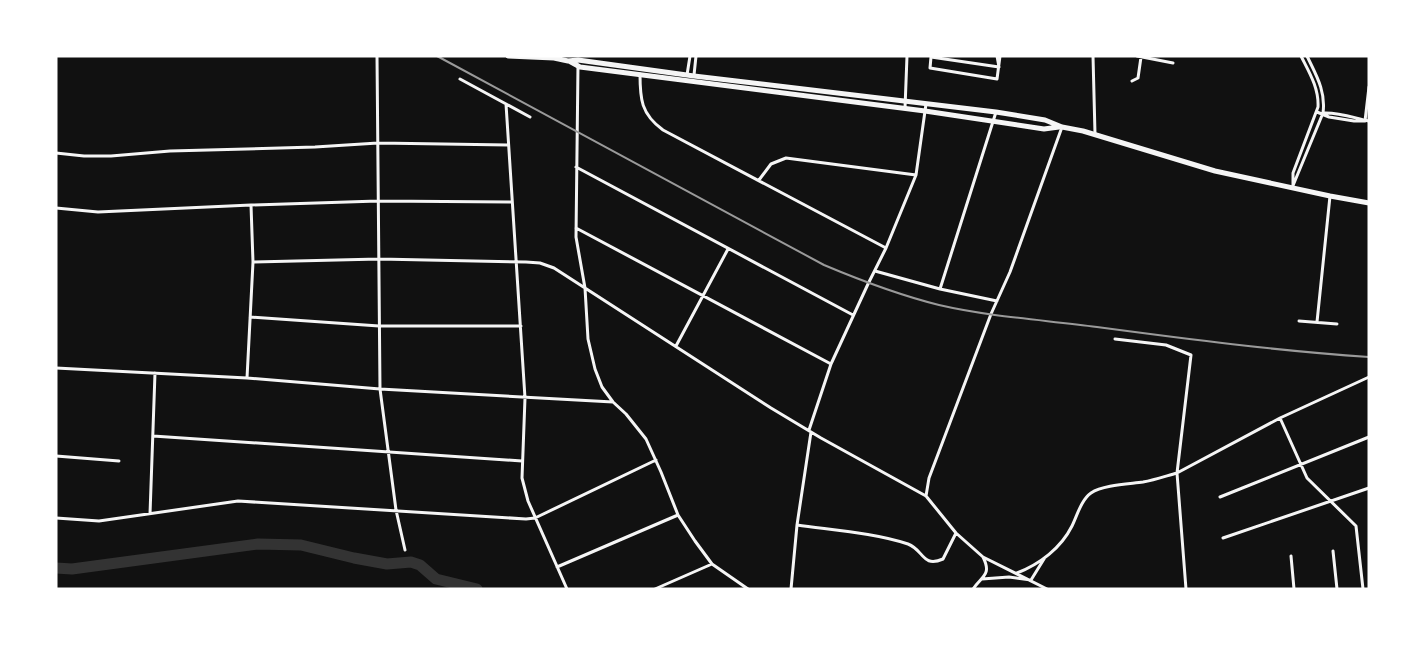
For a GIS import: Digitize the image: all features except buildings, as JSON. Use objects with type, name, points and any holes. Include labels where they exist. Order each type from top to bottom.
[{"type":"main road","points":[[508,56],[532,56],[568,61],[578,60],[687,76],[996,112],[1045,120],[1062,127],[1095,134],[1215,171],[1369,203]]},
{"type":"main road","points":[[568,61],[578,67],[905,108],[1044,129],[1062,127]]},
{"type":"street","points":[[377,56],[380,388],[396,510],[405,550]]},
{"type":"street","points":[[687,76],[690,56]]},
{"type":"street","points":[[694,76],[696,56]]},
{"type":"street","points":[[905,108],[907,56]]},
{"type":"street","points":[[998,56],[999,67],[997,79],[930,68],[931,57],[999,67]]},
{"type":"street","points":[[1093,56],[1095,134]]},
{"type":"street","points":[[1137,56],[1173,63]]},
{"type":"street","points":[[1292,188],[1294,173],[1317,112],[1319,99],[1315,83],[1301,56]]},
{"type":"street","points":[[1292,188],[1323,113],[1324,96],[1307,56]]},
{"type":"street","points":[[1132,81],[1138,78],[1141,57]]},
{"type":"street","points":[[578,60],[575,227],[585,288],[588,340],[595,369],[602,387],[646,439],[678,515],[695,541],[712,564],[748,589]]},
{"type":"street","points":[[1306,66],[1311,63]]},
{"type":"street","points":[[640,68],[640,87],[644,108],[656,125],[886,248]]},
{"type":"street","points":[[460,79],[530,117]]},
{"type":"street","points":[[1317,112],[1339,114],[1367,121],[1369,86]]},
{"type":"street","points":[[506,104],[525,398],[522,461],[523,489],[566,589]]},
{"type":"street","points":[[791,589],[797,525],[810,431],[831,364],[886,248],[916,175],[926,104]]},
{"type":"street","points":[[940,289],[996,112]]},
{"type":"street","points":[[926,496],[929,478],[991,314],[1010,272],[1062,127]]},
{"type":"street","points":[[56,152],[84,156],[112,156],[170,151],[315,147],[378,143],[508,145]]},
{"type":"street","points":[[1301,152],[1306,155]]},
{"type":"street","points":[[759,180],[770,164],[786,158],[916,175]]},
{"type":"street","points":[[576,167],[853,315]]},
{"type":"street","points":[[1317,322],[1330,196]]},
{"type":"street","points":[[56,208],[98,212],[251,205],[378,202],[512,202]]},
{"type":"street","points":[[247,378],[253,262],[251,205]]},
{"type":"street","points":[[575,227],[831,364]]},
{"type":"street","points":[[676,346],[728,249]]},
{"type":"street","points":[[253,262],[380,259],[540,263],[554,268],[771,408],[926,496],[956,533],[983,557],[1047,589]]},
{"type":"street","points":[[875,270],[940,289],[998,301]]},
{"type":"street","points":[[250,317],[379,326],[521,326]]},
{"type":"street","points":[[1299,320],[1337,324]]},
{"type":"street","points":[[1115,339],[1166,344],[1191,355],[1177,473],[1186,589]]},
{"type":"street","points":[[56,368],[247,378],[525,398],[613,402]]},
{"type":"street","points":[[150,514],[155,373]]},
{"type":"street","points":[[1017,573],[1045,557],[1067,535],[1083,502],[1091,493],[1177,473],[1280,418],[1369,377]]},
{"type":"street","points":[[1280,418],[1307,478],[1356,526],[1363,589]]},
{"type":"street","points":[[153,436],[522,461]]},
{"type":"street","points":[[1220,497],[1369,437]]},
{"type":"street","points":[[56,456],[119,461]]},
{"type":"street","points":[[56,518],[98,521],[238,501],[526,519],[536,518],[656,460]]},
{"type":"street","points":[[1223,538],[1369,488]]},
{"type":"street","points":[[557,567],[678,515]]},
{"type":"street","points":[[797,525],[880,538],[910,545],[926,560],[931,562],[943,559],[956,533]]},
{"type":"street","points":[[1333,551],[1337,589]]},
{"type":"street","points":[[1291,556],[1294,589]]},
{"type":"street","points":[[973,589],[982,579],[987,569],[983,557]]},
{"type":"street","points":[[1031,580],[1045,557]]},
{"type":"street","points":[[655,589],[712,564]]},
{"type":"street","points":[[982,579],[1009,577],[1031,580]]},
{"type":"waterway","points":[[56,568],[72,569],[258,544],[301,545],[387,564],[411,562],[420,565],[436,579],[477,589]]},
{"type":"railway","points":[[437,56],[824,265],[895,292],[939,305],[998,315],[1233,344],[1369,357]]}]
